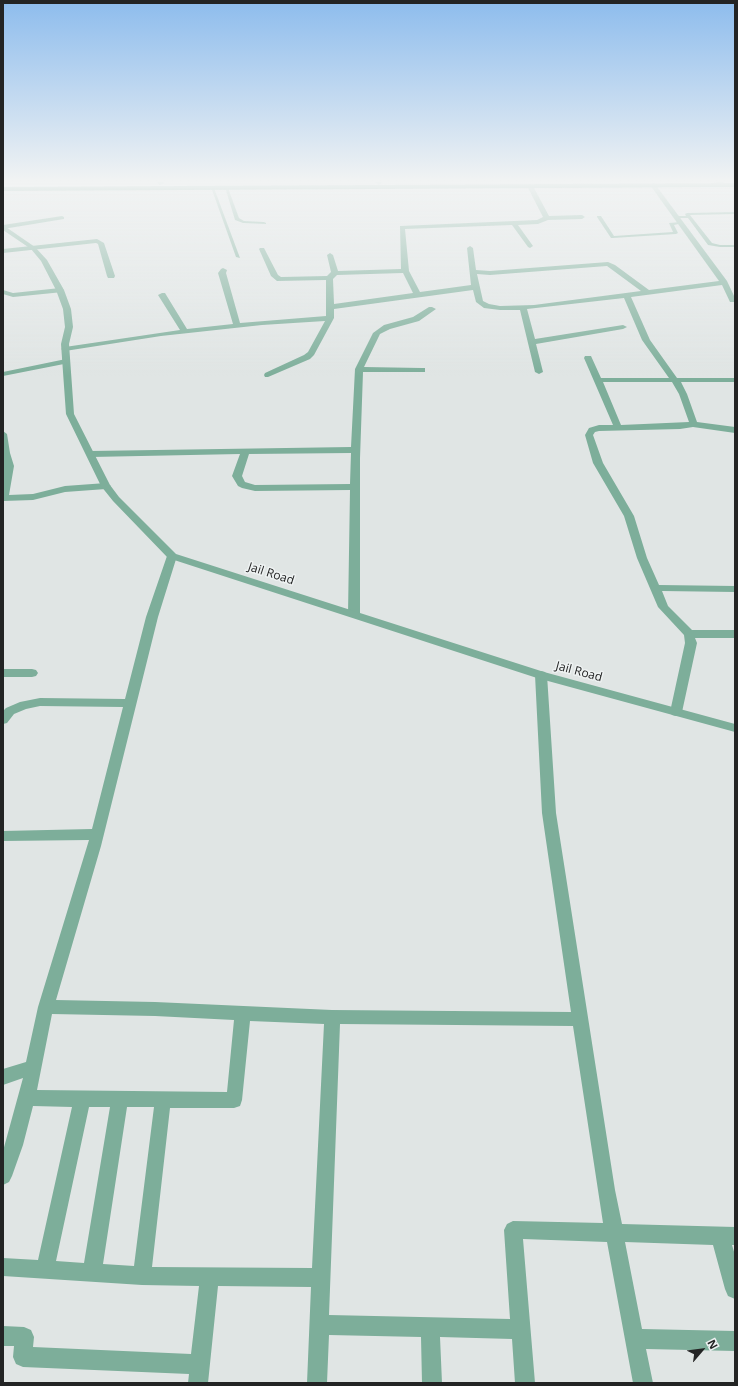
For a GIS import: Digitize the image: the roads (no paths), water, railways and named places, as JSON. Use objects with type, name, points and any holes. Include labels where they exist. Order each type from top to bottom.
[{"type":"street","points":[[3,251],[45,247]]},
{"type":"street","points":[[102,247],[112,276]]},
{"type":"street","points":[[403,247],[405,271],[418,295]]},
{"type":"street","points":[[698,247],[724,283],[734,301]]},
{"type":"street","name":"Jail Road","points":[[33,248],[44,260],[60,290],[67,309],[69,327],[65,344],[70,414],[106,486],[116,499],[172,556],[541,674],[735,728]]},
{"type":"street","points":[[470,248],[473,272],[480,302],[487,306],[500,308],[523,308],[724,283]]},
{"type":"street","points":[[262,249],[275,276],[280,279],[405,271]]},
{"type":"street","points":[[268,375],[307,357],[311,353],[330,318],[332,276],[330,254]]},
{"type":"street","points":[[473,272],[498,272],[608,264],[613,266],[647,292]]},
{"type":"street","points":[[223,270],[222,273],[237,326]]},
{"type":"street","points":[[330,307],[476,287]]},
{"type":"street","points":[[3,292],[12,295],[60,290]]},
{"type":"street","points":[[162,295],[185,332]]},
{"type":"street","points":[[626,295],[646,340],[675,380],[683,394],[693,419],[693,424]]},
{"type":"street","points":[[523,308],[538,372]]},
{"type":"street","points":[[354,614],[355,450],[359,369],[377,333],[387,327],[416,320],[432,309]]},
{"type":"street","points":[[66,349],[185,332],[330,318]]},
{"type":"street","points":[[531,342],[623,327]]},
{"type":"street","points":[[588,358],[618,427]]},
{"type":"street","points":[[3,374],[66,361]]},
{"type":"street","points":[[359,369],[422,370]]},
{"type":"street","points":[[597,380],[735,380]]},
{"type":"street","points":[[676,712],[691,643],[689,634],[663,607],[642,558],[629,516],[598,463],[590,443],[589,435],[592,430],[599,428],[680,426],[693,424],[735,430]]},
{"type":"street","points":[[3,434],[5,453],[9,466],[3,499],[33,497],[65,488],[106,486]]},
{"type":"street","points":[[91,454],[355,450]]},
{"type":"street","points":[[244,452],[237,476],[241,484],[245,486],[255,488],[355,487]]},
{"type":"street","points":[[3,1176],[14,1145],[27,1098],[46,1007],[97,834],[152,617],[172,556]]},
{"type":"street","points":[[654,588],[735,589]]},
{"type":"street","points":[[689,634],[735,634]]},
{"type":"street","points":[[3,674],[32,673]]},
{"type":"street","points":[[541,674],[549,813],[606,1190],[643,1383]]},
{"type":"street","points":[[3,720],[10,711],[24,705],[40,702],[130,702]]},
{"type":"street","points":[[3,836],[97,834]]},
{"type":"street","points":[[46,1007],[332,1017],[580,1018]]},
{"type":"street","points":[[27,1098],[234,1100],[243,1013]]},
{"type":"street","points":[[316,1383],[332,1017]]},
{"type":"street","points":[[3,1077],[34,1067]]},
{"type":"street","points":[[45,1269],[82,1099]]},
{"type":"street","points":[[92,1273],[120,1099]]},
{"type":"street","points":[[142,1276],[163,1099]]},
{"type":"street","points":[[525,1383],[513,1230],[615,1234],[728,1235],[735,1289]]},
{"type":"street","points":[[3,1267],[142,1276],[320,1278]]},
{"type":"street","points":[[3,1336],[24,1337],[23,1357],[199,1373],[210,1277]]},
{"type":"street","points":[[318,1325],[521,1328]]},
{"type":"street","points":[[430,1326],[432,1383]]},
{"type":"street","points":[[635,1339],[735,1341]]},
{"type":"lane","points":[[234,247],[238,256]]}]
